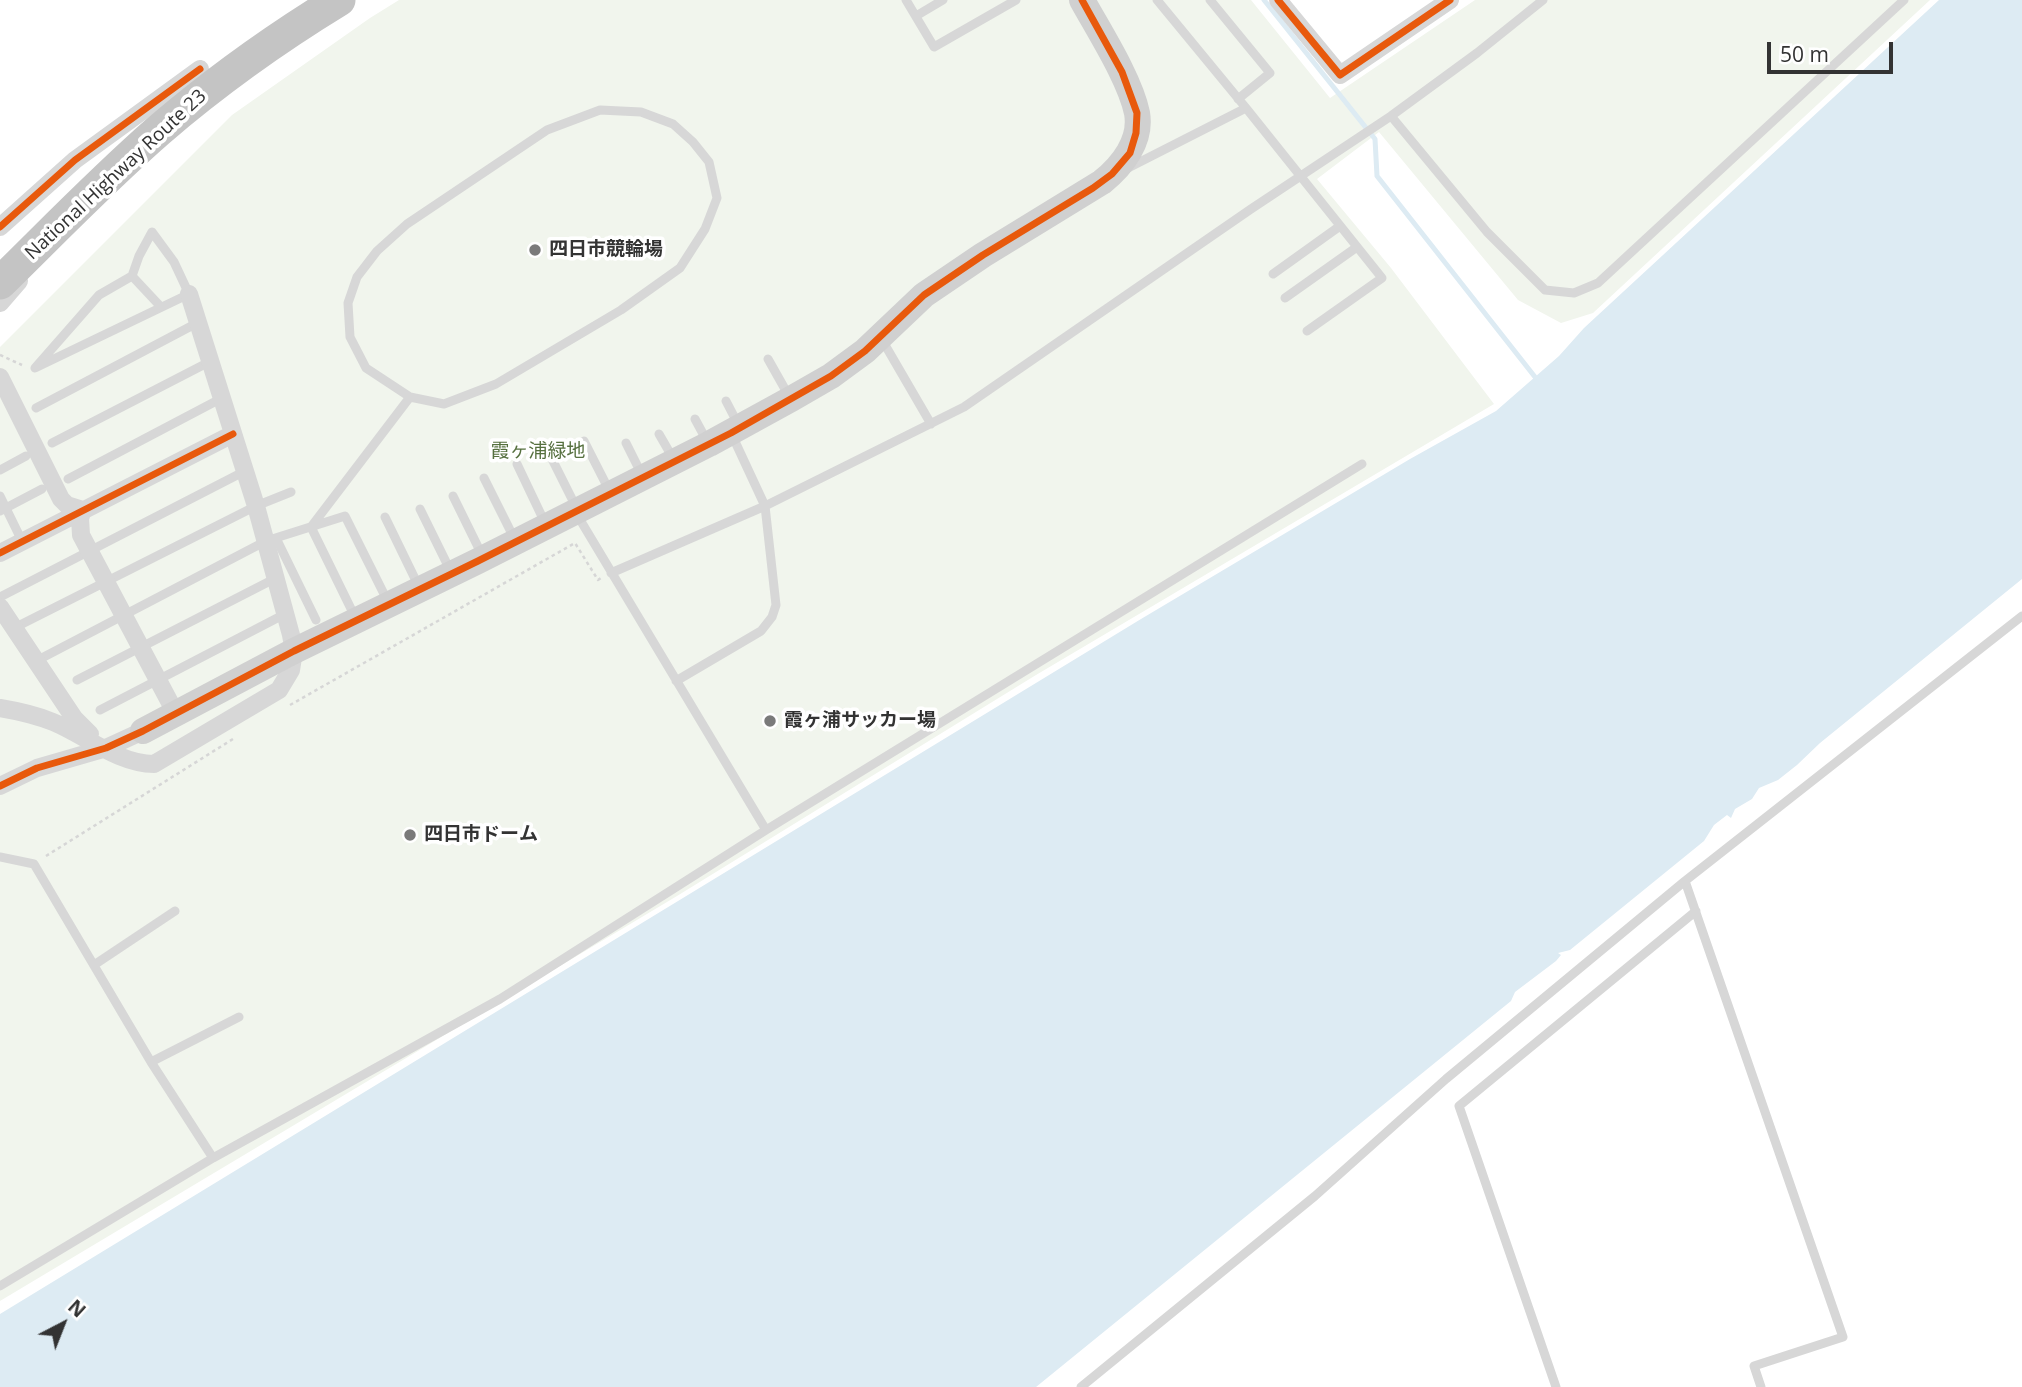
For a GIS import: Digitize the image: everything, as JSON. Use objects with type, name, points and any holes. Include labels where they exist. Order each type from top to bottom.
[{"type":"highway","name":"National Highway Route 23","points":[[0,252],[142,117],[200,69],[300,0]]},
{"type":"highway","name":"National Highway Route 23","points":[[0,283],[157,132],[215,84],[339,0]]},
{"type":"street","points":[[0,786],[17,776],[58,760],[106,748],[143,731],[294,651],[727,435],[831,376],[924,295],[983,255],[1102,182],[1130,153],[1136,133],[1137,113],[1122,72],[1082,0]]},
{"type":"street","points":[[1278,0],[1340,75],[1450,0]]},
{"type":"street","points":[[0,227],[75,160],[200,69]]},
{"type":"street","points":[[0,303],[104,183]]},
{"type":"street","points":[[0,708],[55,723],[132,761],[154,764],[279,690],[291,670],[294,651],[276,578],[271,540],[244,471],[189,294]]},
{"type":"street","points":[[0,377],[61,499],[67,505],[83,510]]},
{"type":"street","points":[[0,553],[233,434]]},
{"type":"street","points":[[83,510],[79,527],[89,550],[176,714]]},
{"type":"street","points":[[0,607],[74,718],[106,748]]},
{"type":"lane","points":[[906,0],[934,47],[1016,0]]},
{"type":"lane","points":[[916,16],[943,0]]},
{"type":"lane","points":[[1157,0],[1245,108],[1304,174],[1340,226],[1382,278],[1307,331]]},
{"type":"lane","points":[[1210,0],[1270,73],[1238,99]]},
{"type":"lane","points":[[611,573],[765,506],[964,407],[1391,116],[1543,0]]},
{"type":"lane","points":[[1391,116],[1487,232],[1527,274],[1545,290],[1574,293],[1598,283],[1903,0]]},
{"type":"lane","points":[[1102,182],[1245,108]]},
{"type":"lane","points":[[600,110],[641,112],[673,124],[693,142],[709,162],[717,198],[705,229],[680,268],[621,310],[496,384],[444,404],[410,397],[366,368],[350,337],[348,303],[357,277],[377,251],[407,224],[547,130],[600,110]]},
{"type":"lane","points":[[1273,274],[1340,226]]},
{"type":"lane","points":[[152,232],[174,262],[189,294],[35,368],[99,295],[132,276],[152,232]]},
{"type":"lane","points":[[1285,298],[1357,247]]},
{"type":"lane","points":[[132,276],[161,307]]},
{"type":"lane","points":[[36,408],[199,322]]},
{"type":"lane","points":[[880,336],[931,424]]},
{"type":"lane","points":[[768,359],[791,399]]},
{"type":"lane","points":[[52,443],[211,361]]},
{"type":"lane","points":[[311,527],[410,397]]},
{"type":"lane","points":[[68,479],[222,398]]},
{"type":"lane","points":[[676,681],[761,631],[772,617],[776,605],[765,506],[727,435],[726,401]]},
{"type":"lane","points":[[695,419],[727,435]]},
{"type":"lane","points":[[659,434],[675,462]]},
{"type":"lane","points":[[584,441],[611,494]]},
{"type":"lane","points":[[626,443],[643,477]]},
{"type":"lane","points":[[549,453],[611,573],[766,830]]},
{"type":"lane","points":[[0,470],[26,456]]},
{"type":"lane","points":[[517,464],[547,527]]},
{"type":"lane","points":[[0,1286],[214,1158],[500,999],[766,830],[1362,464]]},
{"type":"lane","points":[[0,597],[244,471]]},
{"type":"lane","points":[[484,478],[516,542]]},
{"type":"lane","points":[[3,509],[42,489]]},
{"type":"lane","points":[[14,628],[256,506],[291,492]]},
{"type":"lane","points":[[0,496],[3,509],[22,541]]},
{"type":"lane","points":[[453,496],[484,558]]},
{"type":"lane","points":[[420,509],[452,573]]},
{"type":"lane","points":[[36,661],[271,540],[345,516],[389,603]]},
{"type":"lane","points":[[385,517],[420,588]]},
{"type":"lane","points":[[311,527],[357,620]]},
{"type":"lane","points":[[271,540],[316,620]]},
{"type":"lane","points":[[77,680],[276,578]]},
{"type":"lane","points":[[100,710],[285,614]]},
{"type":"lane","points":[[1081,1387],[1315,1196],[1446,1079],[1685,880],[2022,616]]},
{"type":"lane","points":[[0,857],[34,864],[151,1062],[214,1158]]},
{"type":"lane","points":[[1685,880],[1843,1337],[1754,1366],[1761,1387]]},
{"type":"lane","points":[[94,965],[175,911]]},
{"type":"lane","points":[[1556,1387],[1459,1106],[1696,911]]},
{"type":"lane","points":[[151,1062],[239,1017]]},
{"type":"path","points":[[0,355],[23,366]]},
{"type":"path","points":[[288,706],[575,543],[598,580],[611,573]]},
{"type":"path","points":[[34,864],[241,734]]},
{"type":"green space","name":"霞ヶ浦緑地","points":[[399,0],[1251,0],[1330,98],[1475,0],[1930,0],[1593,313],[1561,323],[1518,300],[1379,132],[1317,179],[1391,268],[1494,404],[1036,675],[677,896],[0,1301],[0,347],[232,115]]},
{"type":"shaded area","points":[[1939,0],[2022,0],[2022,579],[1820,743],[1797,765],[1778,780],[1759,788],[1752,799],[1735,809],[1731,818],[1727,815],[1714,825],[1704,841],[1570,950],[1558,953],[1561,955],[1556,961],[1515,992],[1511,1001],[1036,1387],[0,1387],[0,1314],[1141,619],[1496,411],[1559,356],[1584,328]]},
{"type":"waterway","points":[[1264,0],[1375,139],[1377,176],[1535,377]]},
{"type":"cycle path","points":[[0,786],[37,768],[106,748],[143,731],[294,651],[731,433],[831,376],[865,351],[924,295],[983,255],[1093,188],[1112,174],[1130,153],[1136,133],[1137,113],[1122,72],[1082,0]]},
{"type":"cycle path","points":[[1278,0],[1340,75],[1450,0]]},
{"type":"cycle path","points":[[0,227],[75,160],[200,69]]},
{"type":"cycle path","points":[[0,553],[233,434]]},
{"type":"place","name":"四日市競輪場","points":[[535,250]]},
{"type":"place","name":"霞ヶ浦サッカー場","points":[[770,721]]},
{"type":"place","name":"四日市ドーム","points":[[410,835]]}]
